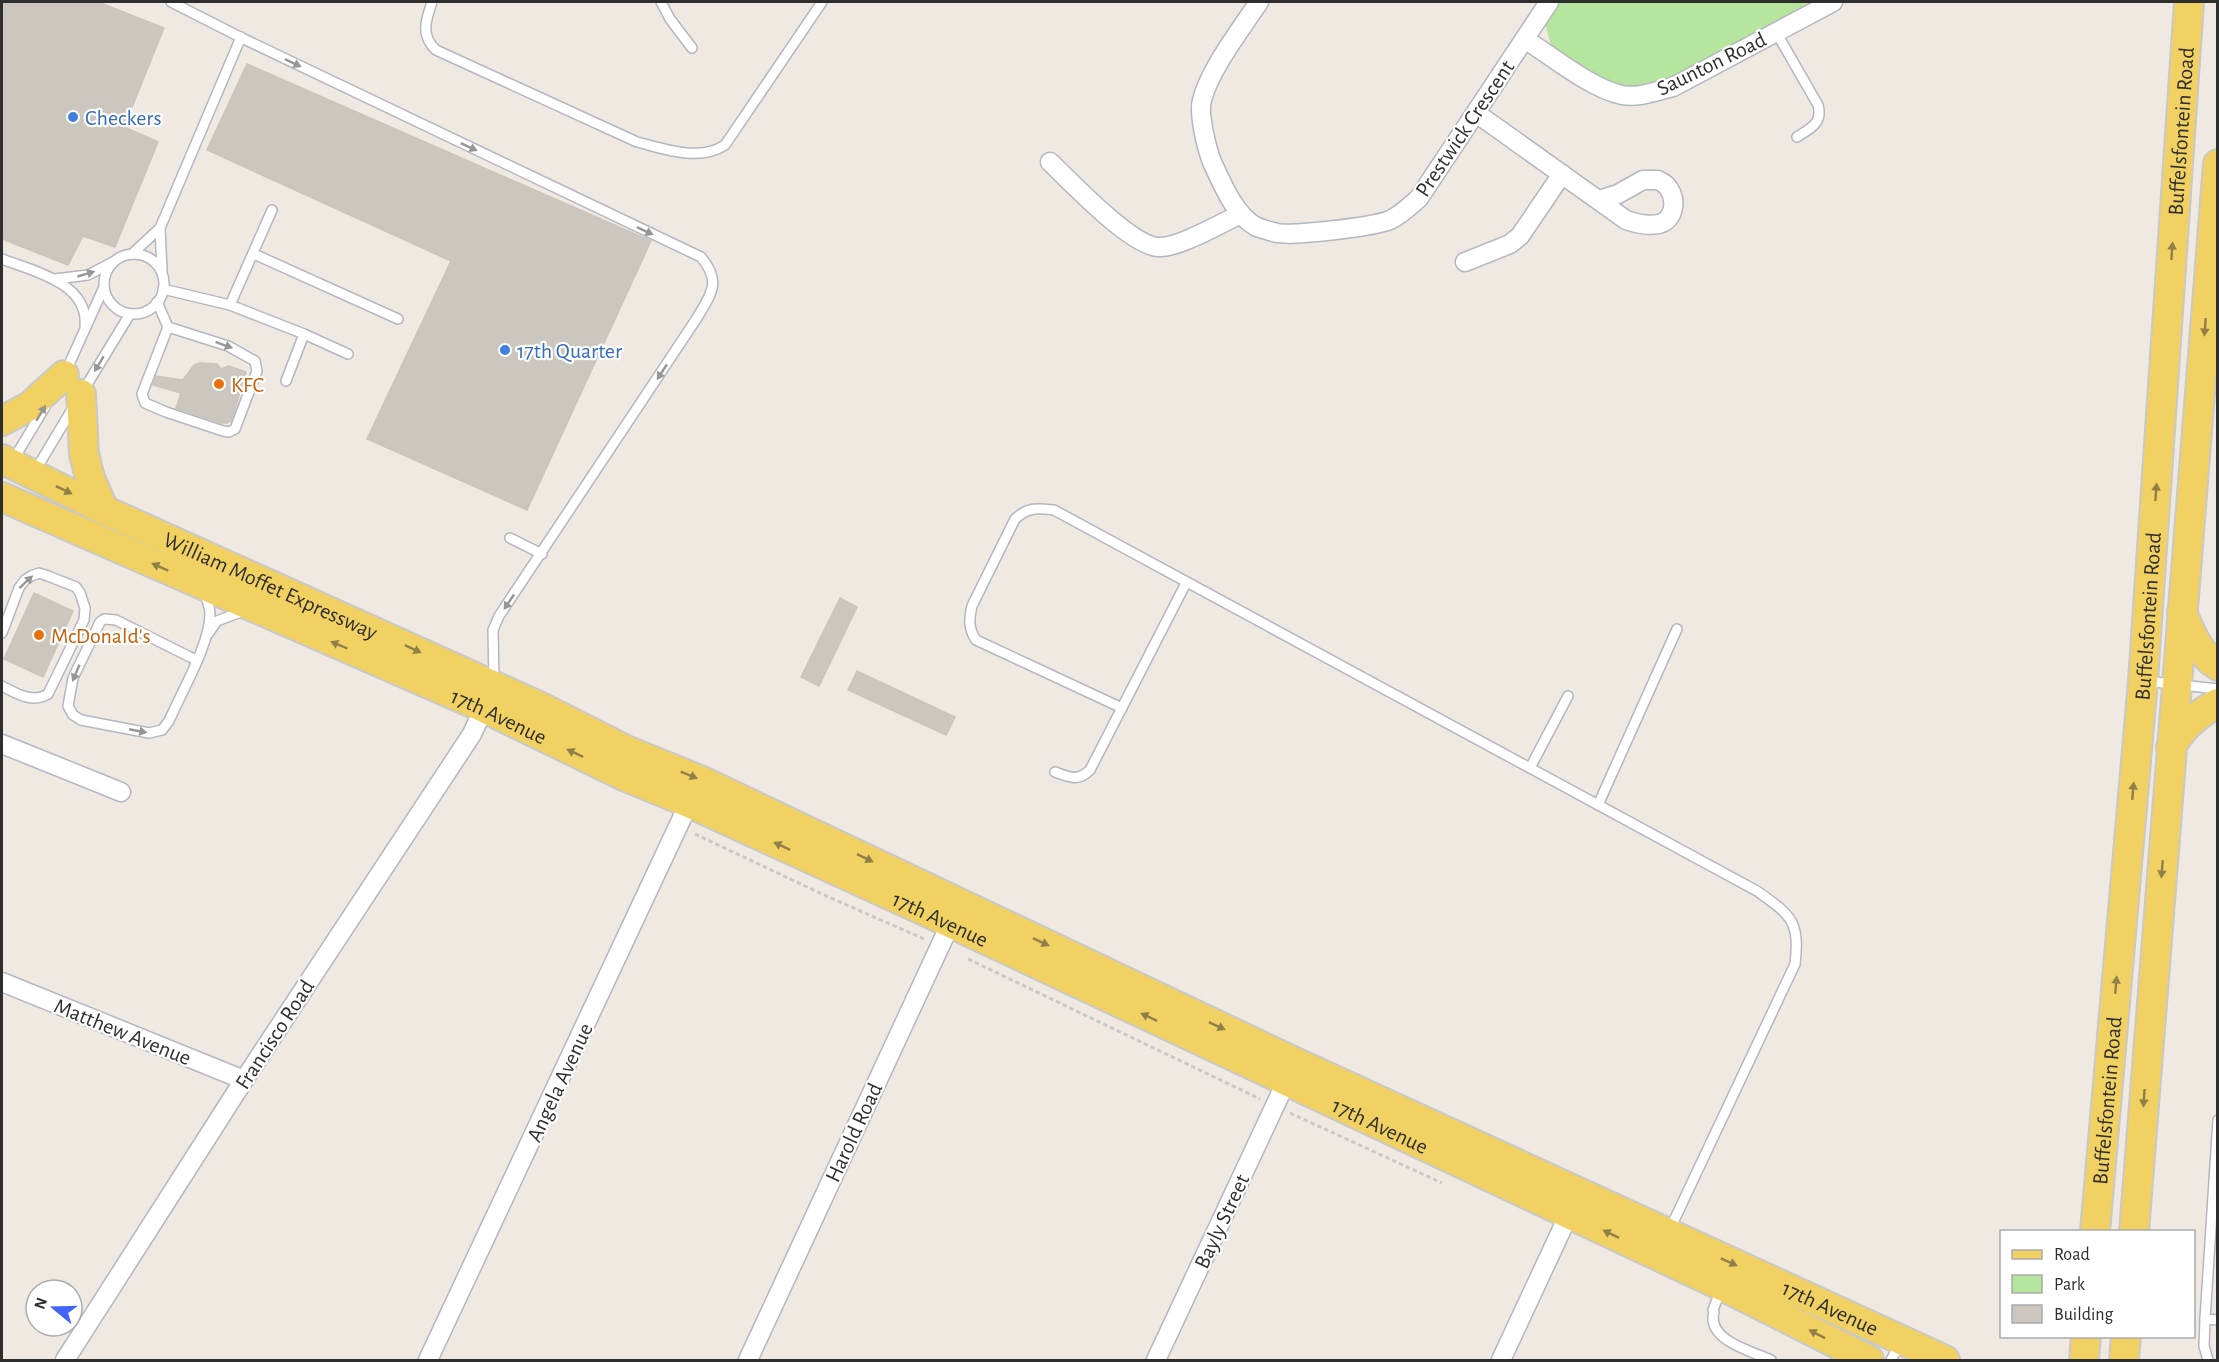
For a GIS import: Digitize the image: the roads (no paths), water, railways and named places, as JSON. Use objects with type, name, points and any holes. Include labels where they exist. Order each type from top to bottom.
[{"type":"main road","name":"Buffelsfontein Road","points":[[2095,1230],[2143,681],[2189,2]]},
{"type":"main road","name":"Buffelsfontein Road","points":[[2134,1230],[2217,164]]},
{"type":"main road","points":[[2,421],[73,385],[84,454],[90,478],[104,510]]},
{"type":"main road","name":"William Moffet Expressway","points":[[9,484],[104,510],[489,697],[541,707]]},
{"type":"main road","name":"17th Avenue","points":[[9,484],[201,585],[255,609],[489,697],[684,814],[950,924],[1297,1063],[1663,1246],[1897,1350],[1945,1360]]},
{"type":"main road","points":[[2182,612],[2198,645],[2208,660],[2217,666]]},
{"type":"main road","points":[[2171,747],[2178,735],[2197,715],[2217,703]]},
{"type":"main road","name":"17th Avenue","points":[[541,707],[626,750],[700,780],[950,924],[1280,1094],[1569,1214],[1663,1246],[1722,1287],[1869,1360]]},
{"type":"main road","points":[[2124,1360],[2126,1338]]},
{"type":"street","points":[[1050,162],[1125,231],[1143,244],[1158,248],[1174,245],[1240,214],[1210,157],[1204,132],[1201,102],[1213,75],[1259,2]]},
{"type":"street","name":"Prestwick Crescent","points":[[1240,214],[1255,226],[1277,232],[1296,233],[1375,224],[1390,220],[1404,212],[1419,198],[1549,2]]},
{"type":"street","name":"Saunton Road","points":[[1525,39],[1602,88],[1623,95],[1646,94],[1672,87],[1833,2]]},
{"type":"street","points":[[1476,113],[1599,200]]},
{"type":"street","points":[[1465,262],[1510,244],[1520,236],[1563,174]]},
{"type":"street","name":"Francisco Road","points":[[65,1360],[244,1080],[472,734],[489,697]]},
{"type":"street","points":[[2,744],[121,792]]},
{"type":"street","name":"Angela Avenue","points":[[428,1360],[684,814]]},
{"type":"street","name":"Harold Road","points":[[748,1360],[950,924]]},
{"type":"street","name":"Matthew Avenue","points":[[2,982],[244,1080]]},
{"type":"street","name":"Bayly Street","points":[[1156,1360],[1280,1094]]},
{"type":"street","points":[[1501,1360],[1569,1214]]},
{"type":"lane","points":[[171,2],[701,257],[711,269],[713,282],[711,292],[697,318],[499,616],[494,630],[489,697]]},
{"type":"lane","points":[[432,2],[426,19],[425,31],[430,44],[436,50],[637,142],[705,154],[715,152],[725,145],[822,2]]},
{"type":"lane","points":[[661,2],[670,19],[692,48]]},
{"type":"lane","points":[[1776,32],[1818,105],[1820,113],[1819,120],[1814,127],[1797,136]]},
{"type":"lane","points":[[55,279],[88,274],[132,254],[160,228],[241,37]]},
{"type":"lane","points":[[230,305],[272,210]]},
{"type":"lane","points":[[104,287],[106,296],[112,305],[130,314],[150,309],[158,302],[164,289],[160,228]]},
{"type":"lane","points":[[132,254],[153,261],[162,273]]},
{"type":"lane","points":[[254,254],[398,319]]},
{"type":"lane","points":[[2,259],[55,279],[80,299],[85,310],[85,331]]},
{"type":"lane","points":[[9,484],[73,385],[85,331],[104,287],[105,277],[115,261]]},
{"type":"lane","points":[[164,289],[230,305],[348,354]]},
{"type":"lane","points":[[158,302],[168,327],[142,394],[147,405],[229,432],[234,429],[256,370],[255,361],[236,350],[168,327]]},
{"type":"lane","points":[[9,484],[73,385],[130,314]]},
{"type":"lane","points":[[286,381],[304,334]]},
{"type":"lane","points":[[1122,708],[976,640],[970,632],[969,620],[972,606],[1015,519],[1024,511],[1034,507],[1054,510],[1766,897],[1790,919],[1795,927],[1798,941],[1795,964],[1663,1246]]},
{"type":"lane","points":[[510,538],[542,554]]},
{"type":"lane","points":[[2,633],[19,588],[25,580],[35,574],[39,573],[76,587],[84,598],[84,620],[48,693],[34,698],[25,697],[2,686]]},
{"type":"lane","points":[[1054,772],[1074,779],[1084,777],[1090,770],[1186,583]]},
{"type":"lane","points":[[196,660],[116,620],[104,619],[100,622],[73,678],[68,706],[73,715],[81,720],[149,733],[162,730],[169,721],[196,660],[205,639],[210,614],[201,585]]},
{"type":"lane","points":[[205,639],[218,621],[237,612],[255,609]]},
{"type":"lane","points":[[1598,805],[1677,629]]},
{"type":"lane","points":[[2143,681],[2217,689]]},
{"type":"lane","points":[[1530,768],[1568,696]]},
{"type":"lane","points":[[2208,1360],[2204,1346],[2205,1319],[2213,1273],[2217,1123]]},
{"type":"lane","points":[[1722,1287],[1713,1310],[1712,1323],[1716,1332],[1723,1338],[1772,1360]]},
{"type":"lane","points":[[2205,1319],[2217,1320]]},
{"type":"place","name":"Checkers","points":[[73,117]]},
{"type":"place","name":"17th Quarter","points":[[505,350]]},
{"type":"place","name":"KFC","points":[[219,384]]},
{"type":"place","name":"McDonald's","points":[[39,635]]}]
